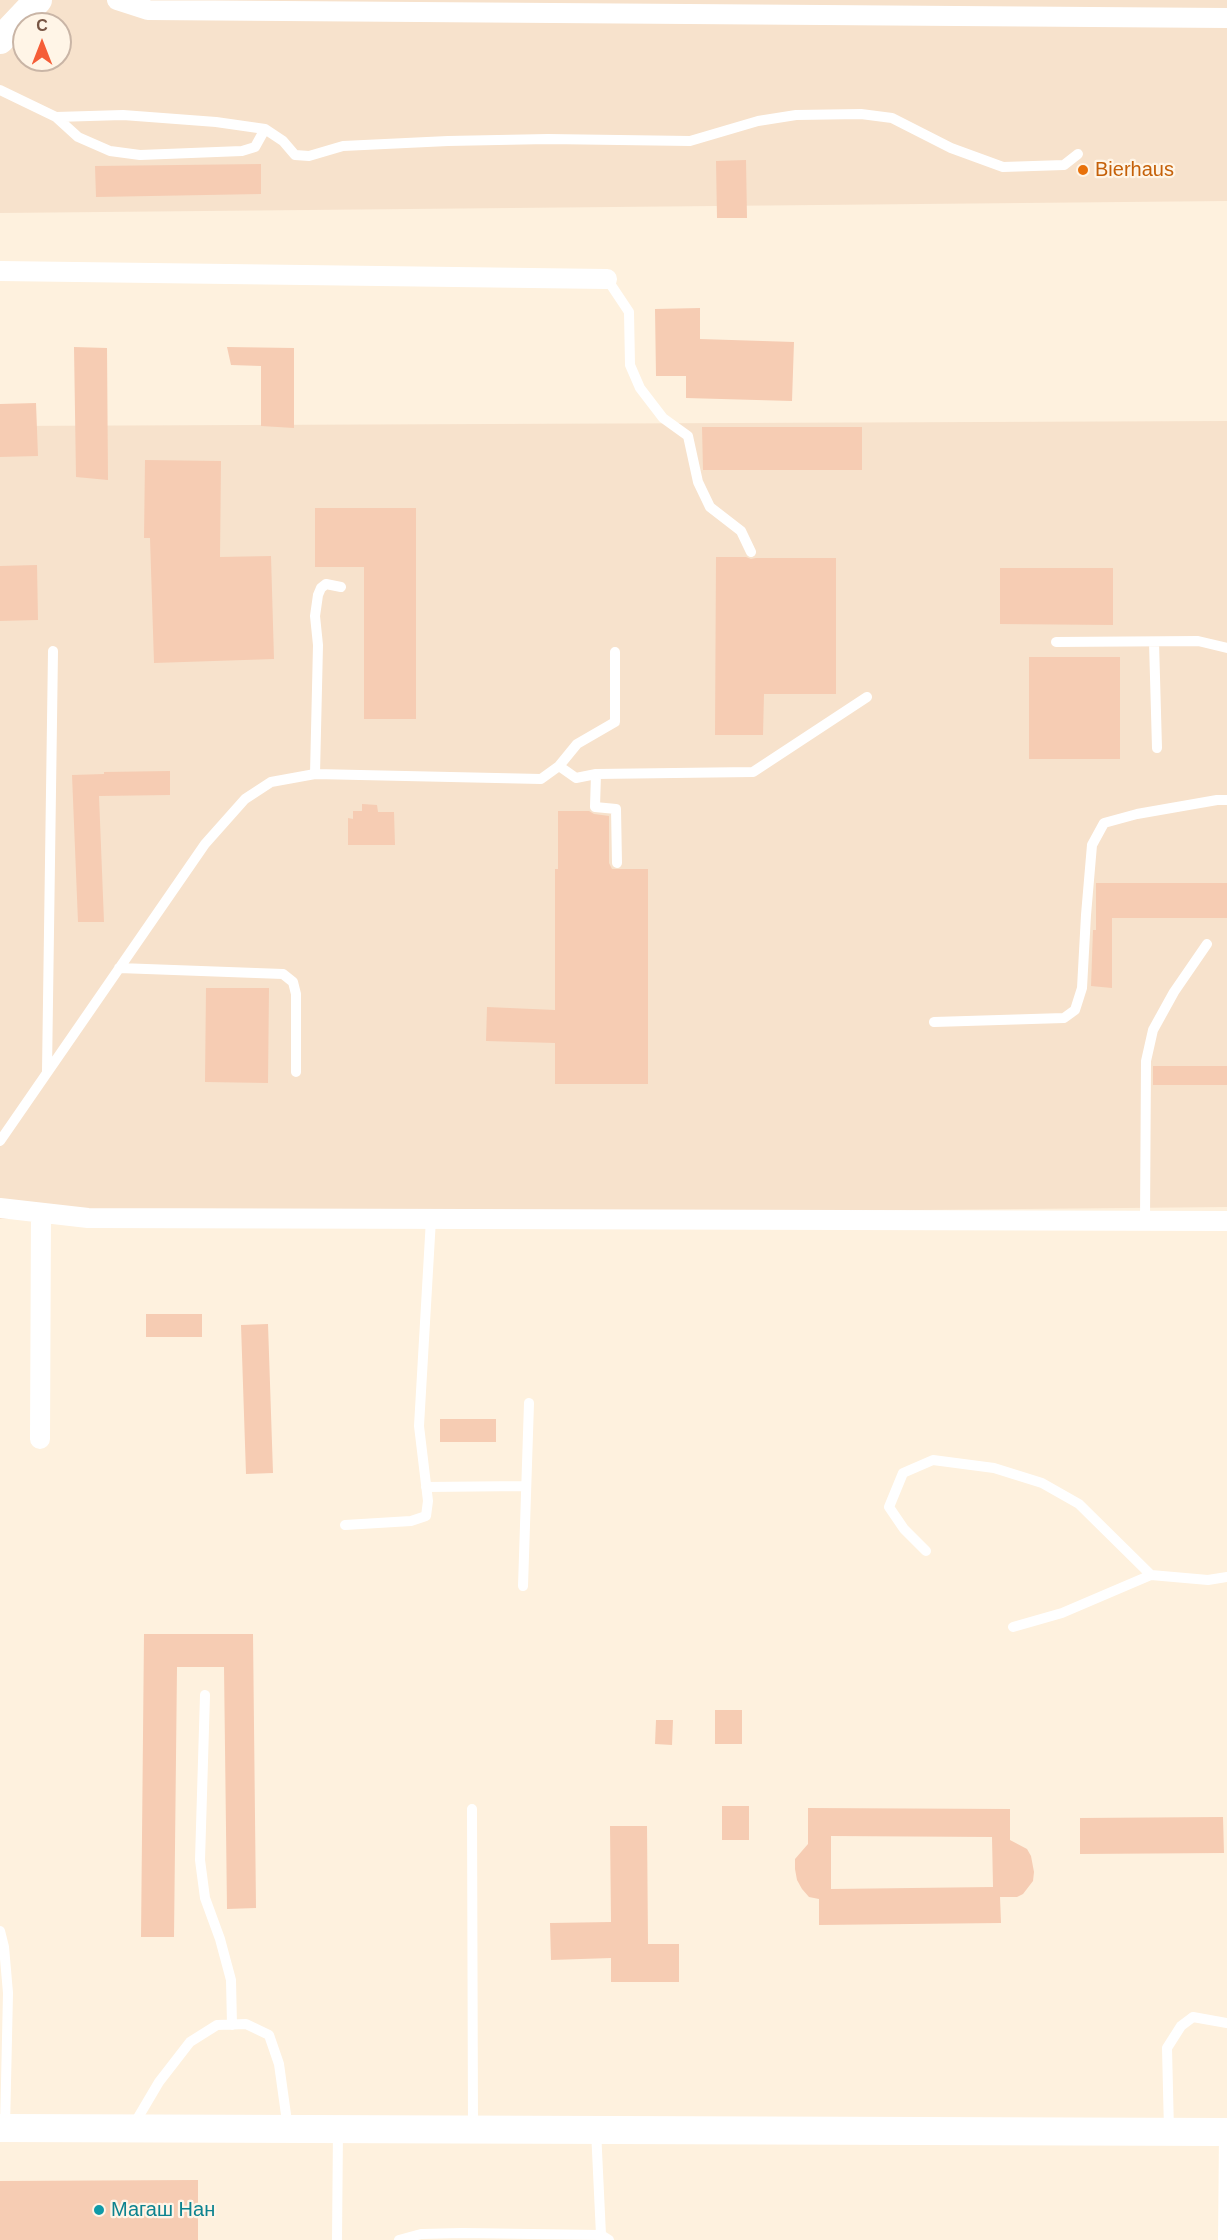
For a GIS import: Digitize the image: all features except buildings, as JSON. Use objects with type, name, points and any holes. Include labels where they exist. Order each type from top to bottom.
[{"type":"street","points":[[0,40],[38,0]]},
{"type":"street","points":[[117,0],[148,10],[1103,9],[1227,18]]},
{"type":"street","points":[[0,270],[607,279]]},
{"type":"street","points":[[0,1208],[88,1218],[1227,1221]]},
{"type":"street","points":[[40,1439],[41,1213]]},
{"type":"street","points":[[3,2128],[1225,2132]]},
{"type":"lane","points":[[0,90],[56,117],[78,137],[110,151],[140,155],[242,151],[255,147],[265,129]]},
{"type":"lane","points":[[56,117],[123,115],[216,122],[265,129],[283,141],[295,155],[309,156],[343,146],[448,141],[548,139],[690,141],[758,121],[796,115],[861,114],[892,118],[951,147],[1003,168],[1064,165],[1078,154]]},
{"type":"lane","points":[[607,279],[629,312],[630,365],[640,388],[663,418],[688,436],[698,482],[710,507],[741,531],[751,552]]},
{"type":"lane","points":[[315,774],[318,645],[315,616],[321,588],[326,585],[341,587]]},
{"type":"lane","points":[[1056,642],[1198,641],[1227,648]]},
{"type":"lane","points":[[1154,642],[1157,748]]},
{"type":"lane","points":[[47,1072],[53,651]]},
{"type":"lane","points":[[0,1140],[205,844],[245,799],[271,782],[315,774],[541,779],[560,766],[577,744],[615,722],[615,652]]},
{"type":"lane","points":[[560,766],[576,778],[596,774],[753,772],[867,697]]},
{"type":"lane","points":[[596,774],[595,807],[616,809],[617,863]]},
{"type":"lane","points":[[934,1022],[1065,1018],[1075,1010],[1082,988],[1092,845],[1104,823],[1137,814],[1227,800]]},
{"type":"lane","points":[[1145,1221],[1146,1061],[1153,1030],[1174,992],[1207,944]]},
{"type":"lane","points":[[119,968],[283,974],[293,982],[296,994],[296,1072]]},
{"type":"lane","points":[[345,1525],[411,1521],[426,1516],[429,1501],[419,1426],[431,1219]]},
{"type":"lane","points":[[523,1586],[529,1403]]},
{"type":"lane","points":[[926,1551],[904,1529],[889,1508],[903,1473],[933,1460],[994,1468],[1042,1483],[1079,1504],[1151,1575]]},
{"type":"lane","points":[[426,1487],[526,1486]]},
{"type":"lane","points":[[1013,1627],[1062,1613],[1151,1575],[1208,1580],[1227,1577]]},
{"type":"lane","points":[[206,1695],[200,1860],[206,1898],[231,1980],[232,2025]]},
{"type":"lane","points":[[472,1809],[473,2130]]},
{"type":"lane","points":[[0,1931],[4,1947],[8,1993],[3,2128]]},
{"type":"lane","points":[[1169,2132],[1167,2048],[1181,2026],[1193,2017],[1227,2023]]},
{"type":"lane","points":[[131,2128],[159,2082],[190,2042],[218,2025],[246,2024],[269,2035],[279,2064],[288,2129]]},
{"type":"lane","points":[[337,2240],[339,2129]]},
{"type":"lane","points":[[399,2240],[421,2234],[605,2237],[596,2130]]},
{"type":"lane","points":[[1223,2240],[1225,2132]]},
{"type":"shaded area","points":[[0,0],[1227,0],[1227,201],[0,213]]},
{"type":"shaded area","points":[[1227,421],[1227,1207],[0,1219],[0,426]]},
{"type":"place","name":"Bierhaus","points":[[1083,170]]},
{"type":"place","name":"Магаш Нан","points":[[99,2210]]}]
